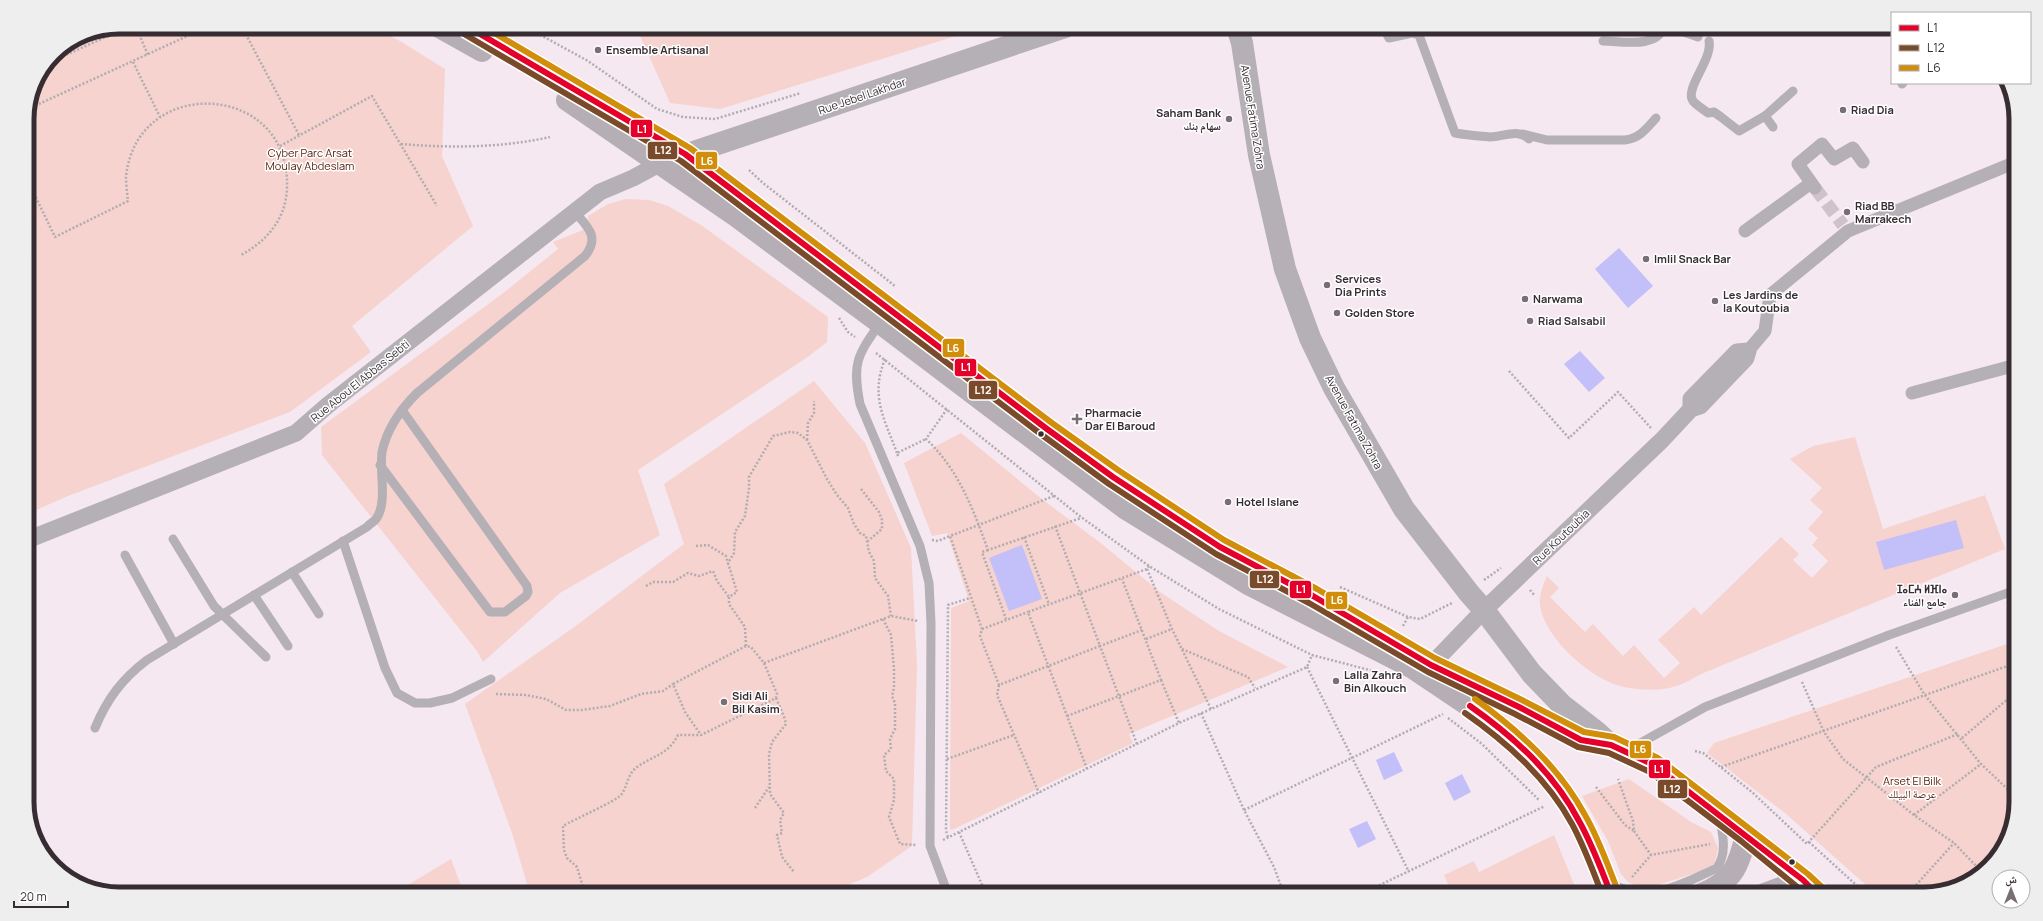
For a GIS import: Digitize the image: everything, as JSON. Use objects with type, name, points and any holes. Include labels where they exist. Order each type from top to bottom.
[{"type":"main road","points":[[451,34],[562,96],[736,216],[1126,509],[1248,584],[1413,668],[1480,713],[1534,759],[1565,798],[1582,826],[1612,887]]},
{"type":"main road","points":[[480,34],[685,154],[1113,477],[1220,547],[1313,596],[1431,665],[1519,707],[1581,740],[1619,748],[1654,765],[1746,834],[1810,887]]},
{"type":"main road","points":[[1718,887],[1733,875],[1741,854],[1746,834]]},
{"type":"street","name":"Rue Jebel Lakhdar","points":[[660,164],[685,154],[729,141],[1043,34]]},
{"type":"street","name":"Avenue Fatima Zohra","points":[[1239,34],[1242,43],[1259,156],[1285,269],[1310,338],[1334,388],[1404,509],[1469,593],[1484,610],[1532,674],[1562,705],[1619,748]]},
{"type":"street","points":[[1744,231],[1813,186],[1798,164],[1822,144],[1834,159],[1853,148],[1863,162]]},
{"type":"street","name":"Rue Abou El Abbas Sebti","points":[[34,537],[296,433],[328,405],[600,192],[633,178],[660,164]]},
{"type":"street","name":"Rue Koutoubia","points":[[1431,665],[1484,610],[1662,440],[1691,409],[1691,399],[1737,352],[1748,351],[1765,331],[1770,295],[1845,228],[2009,165]]},
{"type":"street","points":[[1912,393],[2009,367]]},
{"type":"lane","points":[[1387,34],[1389,38],[1407,34]]},
{"type":"lane","points":[[1416,34],[1419,35],[1422,41],[1455,133],[1491,137],[1510,133],[1547,140],[1625,140],[1634,139],[1640,135],[1656,118]]},
{"type":"lane","points":[[1603,41],[1654,40],[1661,34]]},
{"type":"lane","points":[[1690,34],[1698,37]]},
{"type":"lane","points":[[1709,41],[1709,54],[1692,89],[1691,95],[1693,101],[1708,113],[1714,112],[1739,131],[1765,116],[1794,91]]},
{"type":"lane","points":[[1765,116],[1773,128]]},
{"type":"lane","points":[[95,728],[104,707],[120,684],[147,660],[343,541],[376,519],[382,508],[380,465],[387,435],[402,410],[416,393],[585,256],[591,248],[592,238],[588,228],[575,212]]},
{"type":"lane","points":[[880,323],[865,344],[857,361],[856,374],[860,404],[920,546],[929,583],[931,622],[930,846],[945,887]]},
{"type":"lane","points":[[380,465],[490,612],[505,612],[526,596],[528,592],[527,586],[402,410]]},
{"type":"lane","points":[[172,539],[207,596],[222,615],[266,657]]},
{"type":"lane","points":[[343,541],[385,668],[398,693],[415,703],[430,703],[452,698],[491,679]]},
{"type":"lane","points":[[125,555],[174,644]]},
{"type":"lane","points":[[292,572],[319,614]]},
{"type":"lane","points":[[1619,748],[1705,708],[1797,671],[2009,593]]},
{"type":"lane","points":[[254,595],[288,646]]},
{"type":"lane","points":[[1671,887],[1717,868],[1721,862],[1723,853],[1723,841],[1719,815]]},
{"type":"path","points":[[139,34],[148,55]]},
{"type":"path","points":[[36,106],[192,34]]},
{"type":"path","points":[[246,34],[299,135]]},
{"type":"path","points":[[539,34],[588,61],[657,108],[684,117],[715,119],[803,92]]},
{"type":"path","points":[[61,57],[111,35]]},
{"type":"path","points":[[133,62],[160,117]]},
{"type":"path","points":[[280,146],[372,96],[437,206]]},
{"type":"path","points":[[34,194],[55,237],[128,201],[126,177],[131,154],[143,133],[160,117],[185,105],[213,102],[240,109],[263,124],[280,146],[288,172],[287,200],[277,225],[259,245],[241,255]]},
{"type":"path","points":[[400,144],[442,148],[528,142],[550,137]]},
{"type":"path","points":[[749,170],[763,184],[895,287]]},
{"type":"path","points":[[836,314],[848,332],[885,359],[1081,518],[1148,568],[1219,609],[1312,655],[1378,672]]},
{"type":"path","points":[[885,359],[878,376],[877,393],[899,458]]},
{"type":"path","points":[[1509,371],[1569,438],[1618,392],[1662,440]]},
{"type":"path","points":[[807,440],[808,423],[814,413],[814,401]]},
{"type":"path","points":[[897,453],[926,439],[947,409]]},
{"type":"path","points":[[728,563],[734,553],[735,532],[744,516],[749,488],[749,477],[773,436],[790,432],[798,433],[807,440],[836,495],[848,508],[854,524],[860,533],[866,536],[874,561],[875,578],[888,596],[891,616]]},
{"type":"path","points":[[926,439],[936,449],[962,484],[988,550]]},
{"type":"path","points":[[861,489],[882,520],[882,529],[868,541]]},
{"type":"path","points":[[929,536],[933,540],[938,541],[1054,496]]},
{"type":"path","points":[[1006,619],[982,552],[1081,518]]},
{"type":"path","points":[[1055,526],[1137,744]]},
{"type":"path","points":[[950,536],[970,598],[982,629],[980,636],[999,686],[997,695],[1039,793]]},
{"type":"path","points":[[1024,537],[1049,604]]},
{"type":"path","points":[[696,546],[708,545],[726,556],[737,592],[729,597]]},
{"type":"path","points":[[982,629],[1006,619],[1122,579],[1148,568]]},
{"type":"path","points":[[1148,568],[1172,629],[1211,709]]},
{"type":"path","points":[[646,586],[653,582],[673,582],[688,573],[699,576],[713,571],[717,581],[729,597],[729,604],[745,627],[746,646]]},
{"type":"path","points":[[1480,575],[1484,580]]},
{"type":"path","points":[[1122,579],[1179,723]]},
{"type":"path","points":[[1338,586],[1408,617],[1420,619],[1455,602]]},
{"type":"path","points":[[948,837],[946,831],[946,759],[948,605],[970,598]]},
{"type":"path","points":[[1028,612],[1087,769]]},
{"type":"path","points":[[764,664],[891,616],[931,622]]},
{"type":"path","points":[[883,619],[891,636],[894,669],[894,688],[892,696],[895,703],[895,729],[890,739],[891,749],[884,755],[886,771],[894,779],[894,800],[889,817],[900,844],[930,846],[1179,723],[1307,666],[1312,655]]},
{"type":"path","points":[[1146,639],[1172,629]]},
{"type":"path","points":[[999,686],[1142,630]]},
{"type":"path","points":[[1889,636],[1924,694],[1962,738],[1981,764],[2009,791]]},
{"type":"path","points":[[496,694],[526,695],[546,699],[566,710],[582,710],[610,706],[642,694],[663,691],[673,684],[746,646],[751,647],[764,664],[777,694],[776,698],[786,719],[786,724],[772,742],[769,754],[769,787],[770,794],[784,813],[780,820],[782,833],[777,835],[782,857],[794,872]]},
{"type":"path","points":[[1181,648],[1248,677],[1255,688]]},
{"type":"path","points":[[1721,767],[1824,732],[1924,694],[2009,665]]},
{"type":"path","points":[[1307,666],[1408,872]]},
{"type":"path","points":[[1797,671],[1824,732],[1843,759],[1914,815],[1954,843],[1978,868]]},
{"type":"path","points":[[1067,716],[1161,680]]},
{"type":"path","points":[[673,684],[685,712],[701,736]]},
{"type":"path","points":[[583,887],[577,867],[567,858],[564,850],[563,826],[620,796],[629,775],[636,767],[663,754],[674,743],[678,736],[701,736],[776,698]]},
{"type":"path","points":[[1962,738],[2009,698]]},
{"type":"path","points":[[1438,710],[1482,744],[1545,806],[1549,812]]},
{"type":"path","points":[[1201,714],[1244,810],[1274,867],[1281,887]]},
{"type":"path","points":[[1244,810],[1443,714]]},
{"type":"path","points":[[1809,842],[1868,778],[1876,767],[1958,734]]},
{"type":"path","points":[[946,759],[1014,735]]},
{"type":"path","points":[[1695,751],[1703,753],[1753,793],[1807,844],[1809,842],[1858,887]]},
{"type":"path","points":[[1914,815],[1981,764]]},
{"type":"path","points":[[1618,778],[1633,821],[1634,831]]},
{"type":"path","points":[[755,808],[769,787]]},
{"type":"path","points":[[1596,787],[1625,825],[1634,831],[1651,855]]},
{"type":"path","points":[[1376,887],[1545,806]]},
{"type":"path","points":[[959,832],[983,887]]},
{"type":"path","points":[[1914,887],[1954,843]]},
{"type":"path","points":[[1612,887],[1651,855],[1715,844]]},
{"type":"path","points":[[1583,880],[1584,887]]},
{"type":"green space","name":"Cyber Parc Arsat Moulay Abdeslam","points":[[119,34],[386,34],[400,41],[445,69],[442,156],[473,226],[352,326],[371,352],[290,412],[68,496],[34,511],[34,114],[40,87],[55,63],[72,48],[87,40]]},
{"type":"green space","points":[[639,34],[962,34],[720,109],[670,103]]},
{"type":"green space","points":[[626,199],[649,200],[668,206],[701,225],[828,317],[827,342],[809,356],[638,470],[660,535],[560,593],[483,662],[477,651],[322,455],[321,427],[502,294],[558,249],[553,242],[588,228],[588,216],[608,204]]},
{"type":"green space","points":[[814,381],[865,443],[911,548],[917,665],[912,846],[867,877],[843,887],[528,887],[512,833],[465,704],[577,625],[684,544],[664,484]]},
{"type":"green space","points":[[961,433],[1043,500],[1102,544],[1160,592],[1219,631],[1288,667],[1129,734],[1133,743],[952,830],[950,829],[951,608],[969,601],[947,533],[932,536],[904,463]]},
{"type":"green space","points":[[1855,437],[1883,529],[1985,495],[2005,549],[1701,674],[1674,687],[1664,689],[1635,689],[1613,684],[1597,676],[1575,660],[1548,628],[1540,605],[1540,598],[1547,576],[1559,588],[1550,597],[1585,632],[1593,624],[1623,656],[1634,645],[1664,678],[1680,663],[1658,640],[1694,607],[1701,615],[1781,537],[1799,554],[1793,560],[1812,578],[1828,561],[1812,545],[1818,538],[1808,529],[1823,512],[1810,500],[1822,488],[1790,459],[1813,446]]},
{"type":"green space","name":"Arset El Bilk عرصة البيلك","points":[[2009,643],[2009,802],[2006,824],[1998,844],[1984,862],[1971,873],[1951,882],[1929,887],[1868,887],[1785,813],[1707,753],[1714,743]]},
{"type":"green space","points":[[1629,779],[1691,822],[1711,832],[1718,848],[1715,863],[1708,869],[1651,887],[1637,886],[1628,882],[1621,874],[1608,841],[1582,796]]},
{"type":"green space","points":[[1554,835],[1575,887],[1449,887],[1444,875],[1474,861],[1479,872]]},
{"type":"green space","points":[[451,859],[461,887],[405,887]]},
{"type":"shaded area","points":[[1619,248],[1653,286],[1628,308],[1595,269]]},
{"type":"shaded area","points":[[1580,351],[1605,378],[1589,392],[1564,364]]},
{"type":"shaded area","points":[[1956,520],[1964,548],[1884,570],[1876,542]]},
{"type":"shaded area","points":[[1022,545],[1042,599],[1009,611],[989,558]]},
{"type":"shaded area","points":[[1394,752],[1403,771],[1384,780],[1376,760]]},
{"type":"shaded area","points":[[1462,774],[1471,792],[1454,801],[1445,783]]},
{"type":"shaded area","points":[[1367,821],[1376,839],[1358,848],[1349,829]]},
{"type":"tunnel","points":[[1815,188],[1843,225]]},
{"type":"transit line","name":"L12","points":[[464,34],[681,161],[1042,435],[1109,484],[1216,554],[1309,603],[1428,672],[1515,714],[1578,747],[1609,753],[1650,772],[1741,841],[1797,887]]},
{"type":"transit line","name":"L1","points":[[480,34],[685,154],[1047,429],[1113,477],[1220,547],[1313,596],[1431,665],[1519,707],[1581,740],[1611,745],[1654,765],[1803,880],[1810,887]]},
{"type":"transit line","name":"L6","points":[[496,34],[690,148],[1052,423],[1118,470],[1224,540],[1317,589],[1435,658],[1584,732],[1614,737],[1658,758],[1808,874],[1822,887]]},
{"type":"transit line","name":"L6","points":[[1475,699],[1522,737],[1537,751],[1563,781],[1575,798],[1595,833],[1616,887]]},
{"type":"transit line","name":"L1","points":[[1470,706],[1517,743],[1532,757],[1558,787],[1584,830],[1608,887]]},
{"type":"transit line","name":"L12","points":[[1465,713],[1511,749],[1551,791],[1572,824],[1599,887]]},
{"type":"place","name":"Ensemble Artisanal","points":[[598,50]]},
{"type":"place","name":"Riad Dia","points":[[1843,110]]},
{"type":"place","name":"Saham Bank سهام بنك","points":[[1229,119]]},
{"type":"place","name":"Riad BB Marrakech","points":[[1847,212]]},
{"type":"place","name":"Imlil Snack Bar","points":[[1646,259]]},
{"type":"place","name":"Services Dia Prints","points":[[1327,285]]},
{"type":"place","name":"Narwama","points":[[1525,299]]},
{"type":"place","name":"Les Jardins de la Koutoubia","points":[[1715,301]]},
{"type":"place","name":"Golden Store","points":[[1337,313]]},
{"type":"place","name":"Riad Salsabil","points":[[1530,321]]},
{"type":"place","name":"Pharmacie Dar El Baroud","points":[[1077,419]]},
{"type":"place","name":"Hotel Islane","points":[[1228,502]]},
{"type":"place","name":"ⵊⴰⵎⵄ ⵍⴼⵏⴰ جامع الفناء","points":[[1955,595]]},
{"type":"place","name":"Lalla Zahra Bin Alkouch","points":[[1336,681]]},
{"type":"place","name":"Sidi Ali Bil Kasim","points":[[724,702]]}]
